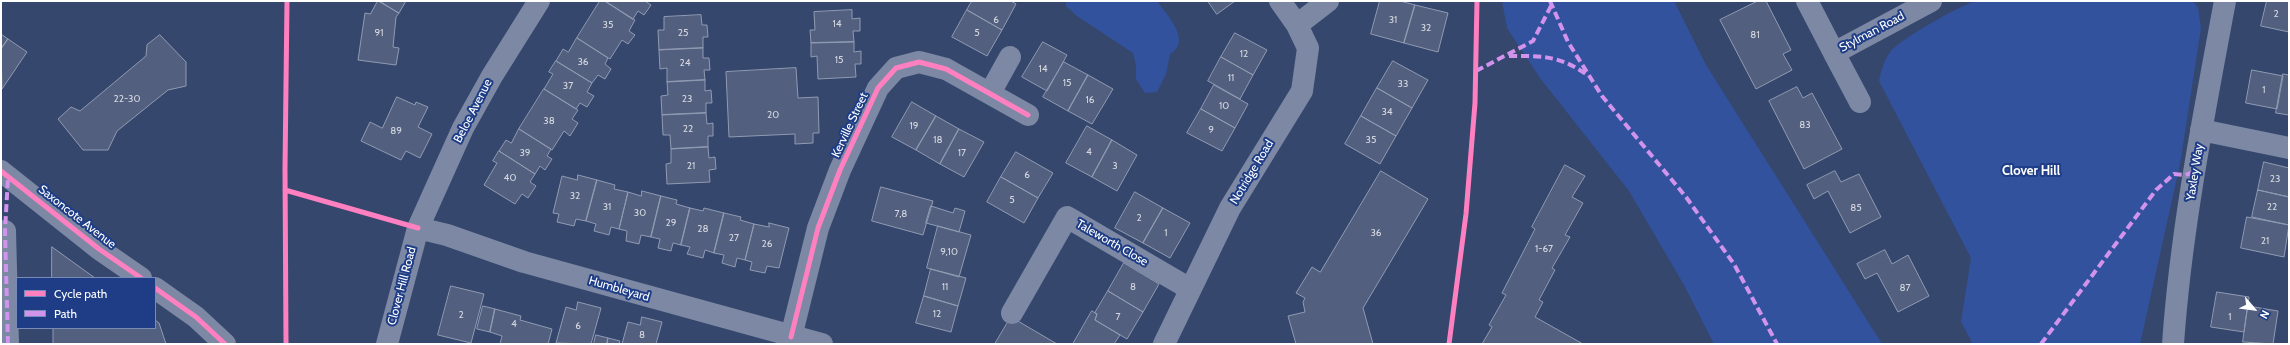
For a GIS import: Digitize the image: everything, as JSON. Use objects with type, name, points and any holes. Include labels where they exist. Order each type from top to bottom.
[{"type":"street","name":"Beloe Avenue","points":[[418,228],[463,128],[492,76],[539,1]]},
{"type":"street","name":"Notridge Road","points":[[1164,344],[1230,208],[1302,91],[1308,48],[1296,25],[1280,1]]},
{"type":"street","points":[[1296,25],[1328,1]]},
{"type":"street","name":"Stylman Road","points":[[1807,1],[1860,102]]},
{"type":"street","name":"Stylman Road","points":[[1834,52],[1930,1]]},
{"type":"street","name":"Yaxley Way","points":[[2173,344],[2176,308],[2201,130],[2225,1]]},
{"type":"street","points":[[990,93],[1010,57]]},
{"type":"street","name":"Kerville Street","points":[[791,336],[818,228],[840,170],[878,88],[896,68],[919,62],[946,69],[1028,115]]},
{"type":"street","points":[[2201,130],[2289,148]]},
{"type":"street","name":"Saxoncote Avenue","points":[[1,171],[99,249],[140,277]]},
{"type":"street","name":"Taleworth Close","points":[[1012,313],[1067,217],[1190,289]]},
{"type":"street","name":"Humbleyard","points":[[418,228],[447,235],[524,262],[822,344]]},
{"type":"street","name":"Clover Hill Road","points":[[386,344],[418,228]]},
{"type":"street","points":[[5,231],[8,344]]},
{"type":"street","points":[[156,289],[196,317],[225,344]]},
{"type":"shaded area","points":[[1066,1],[1157,1],[1176,28],[1179,42],[1176,49],[1170,54],[1166,74],[1157,92],[1145,93],[1136,79],[1136,65],[1133,53],[1077,16],[1066,6]]},
{"type":"shaded area","points":[[1502,1],[1674,1],[1706,65],[1882,344],[1714,344],[1684,285],[1629,191],[1540,78],[1507,28]]},
{"type":"shaded area","points":[[1975,1],[2193,1],[2198,8],[2201,28],[2180,164],[2140,344],[1973,344],[1961,322],[1971,258],[1879,81],[1886,59],[1896,46],[1930,24]]},
{"type":"building","points":[[378,1],[399,13],[396,17],[393,47],[399,48],[396,65],[358,60],[365,13],[370,14]]},
{"type":"building","points":[[380,1],[406,1],[399,13]]},
{"type":"building","points":[[600,1],[605,1],[635,20],[629,31],[635,35],[628,44],[622,40],[610,59],[577,38]]},
{"type":"building","points":[[605,1],[645,1],[651,5],[644,15],[638,11],[633,19]]},
{"type":"building","points":[[972,1],[1011,1],[1016,4],[1002,30],[967,10]]},
{"type":"building","points":[[1208,1],[1235,1],[1217,14]]},
{"type":"building","points":[[1380,1],[1400,1],[1415,5],[1404,43],[1371,34]]},
{"type":"building","points":[[1758,1],[1766,1],[1791,50],[1783,54],[1792,70],[1756,89],[1720,20]]},
{"type":"building","points":[[2267,1],[2289,1],[2289,32],[2261,26]]},
{"type":"building","points":[[1415,5],[1448,13],[1438,52],[1404,43]]},
{"type":"building","points":[[852,10],[852,19],[860,18],[860,31],[853,31],[854,42],[811,43],[810,30],[815,30],[814,12]]},
{"type":"building","points":[[967,10],[1002,30],[987,56],[952,37]]},
{"type":"building","points":[[701,15],[702,25],[707,25],[708,37],[703,37],[703,48],[659,50],[658,30],[664,30],[664,17]]},
{"type":"building","points":[[1235,33],[1267,50],[1253,75],[1221,57]]},
{"type":"building","points":[[1,34],[8,39],[1,49]]},
{"type":"building","points":[[160,35],[186,62],[186,86],[168,90],[117,131],[108,150],[83,150],[58,119],[71,107],[80,111],[146,56],[147,45]]},
{"type":"building","points":[[577,38],[608,58],[605,64],[611,69],[605,79],[598,75],[592,83],[556,61],[563,49],[568,52]]},
{"type":"building","points":[[8,39],[27,52],[2,89],[1,49]]},
{"type":"building","points":[[854,42],[854,52],[861,51],[861,64],[855,64],[856,77],[818,79],[817,56],[811,57],[811,43]]},
{"type":"building","points":[[1043,42],[1067,55],[1047,91],[1022,77]]},
{"type":"building","points":[[703,48],[703,58],[709,58],[710,70],[704,70],[705,80],[667,82],[667,68],[660,69],[659,50]]},
{"type":"building","points":[[1221,57],[1253,75],[1240,99],[1208,81]]},
{"type":"building","points":[[556,61],[592,83],[587,92],[594,96],[587,107],[580,103],[576,109],[544,89],[553,74],[549,72]]},
{"type":"building","points":[[1393,61],[1428,80],[1412,108],[1377,88]]},
{"type":"building","points":[[1064,62],[1088,75],[1068,111],[1043,97]]},
{"type":"building","points":[[796,68],[798,98],[818,97],[819,133],[813,133],[813,143],[795,144],[795,134],[729,137],[726,72]]},
{"type":"building","points":[[2252,70],[2283,76],[2277,109],[2246,103]]},
{"type":"building","points":[[2283,74],[2289,75],[2289,115],[2276,113]]},
{"type":"building","points":[[1088,75],[1113,89],[1092,124],[1068,111]]},
{"type":"building","points":[[705,80],[705,91],[711,90],[712,103],[706,103],[706,113],[662,115],[661,96],[668,95],[667,82]]},
{"type":"building","points":[[1214,85],[1248,104],[1235,128],[1201,109]]},
{"type":"building","points":[[1797,87],[1803,98],[1812,93],[1842,149],[1804,169],[1769,101]]},
{"type":"building","points":[[1377,88],[1412,108],[1396,136],[1361,116]]},
{"type":"building","points":[[544,89],[578,110],[572,119],[578,123],[570,136],[564,131],[552,150],[519,129]]},
{"type":"building","points":[[397,97],[415,105],[416,102],[428,107],[418,127],[432,134],[420,158],[406,151],[401,160],[361,141],[370,122],[382,128]]},
{"type":"building","points":[[912,102],[936,116],[916,150],[892,137]]},
{"type":"building","points":[[1201,109],[1235,128],[1222,151],[1187,133]]},
{"type":"building","points":[[706,113],[707,124],[713,123],[713,136],[708,136],[708,147],[671,149],[670,135],[663,135],[662,115]]},
{"type":"building","points":[[936,116],[959,129],[940,164],[916,150]]},
{"type":"building","points":[[1361,116],[1396,136],[1380,164],[1345,144]]},
{"type":"building","points":[[1087,126],[1112,140],[1092,177],[1066,163]]},
{"type":"building","points":[[519,129],[551,149],[547,156],[552,159],[545,170],[540,166],[535,174],[499,151],[506,140],[511,143]]},
{"type":"building","points":[[959,129],[984,142],[964,177],[940,164]]},
{"type":"building","points":[[1112,140],[1137,155],[1117,191],[1092,177]]},
{"type":"building","points":[[708,147],[709,158],[715,157],[716,169],[709,170],[710,182],[667,184],[666,164],[671,163],[671,149]]},
{"type":"building","points":[[499,151],[535,174],[530,182],[536,186],[528,198],[522,194],[515,204],[484,185],[497,163],[493,161]]},
{"type":"building","points":[[1016,152],[1053,173],[1038,198],[1001,177]]},
{"type":"building","points":[[2264,162],[2289,168],[2289,197],[2258,190]]},
{"type":"building","points":[[1565,165],[1585,176],[1572,197],[1583,203],[1565,235],[1570,237],[1552,268],[1555,270],[1539,300],[1543,302],[1535,317],[1583,344],[1482,344],[1492,327],[1489,325],[1506,295],[1502,293],[1535,229],[1532,227]]},
{"type":"building","points":[[1381,171],[1428,199],[1363,308],[1373,344],[1296,344],[1288,316],[1305,312],[1303,302],[1305,298],[1296,293],[1312,267],[1320,272]]},
{"type":"building","points":[[1835,171],[1841,182],[1859,174],[1881,217],[1850,233],[1828,191],[1814,199],[1807,185]]},
{"type":"building","points":[[578,175],[597,180],[586,221],[576,219],[574,226],[557,222],[559,214],[553,213],[562,176],[577,180]]},
{"type":"building","points":[[1001,177],[1038,198],[1024,223],[987,202]]},
{"type":"building","points":[[597,180],[615,185],[614,189],[628,192],[619,229],[611,227],[609,235],[594,231],[596,224],[586,221]]},
{"type":"building","points":[[881,187],[933,201],[923,235],[872,221]]},
{"type":"building","points":[[2258,190],[2289,197],[2289,225],[2252,217]]},
{"type":"building","points":[[642,191],[661,196],[651,237],[641,235],[639,244],[626,241],[627,231],[619,229],[628,192],[641,196]]},
{"type":"building","points":[[1135,192],[1163,208],[1143,243],[1115,228]]},
{"type":"building","points":[[661,196],[677,200],[676,204],[690,208],[681,245],[673,243],[671,251],[658,248],[660,239],[651,237]]},
{"type":"building","points":[[931,206],[953,213],[955,208],[965,211],[959,232],[926,223]]},
{"type":"building","points":[[690,208],[703,211],[704,208],[724,213],[714,253],[705,250],[703,258],[687,254],[690,247],[681,245]]},
{"type":"building","points":[[1163,208],[1190,223],[1170,258],[1143,243]]},
{"type":"building","points":[[724,213],[741,217],[740,220],[754,224],[745,260],[737,258],[735,267],[722,263],[724,255],[714,253]]},
{"type":"building","points":[[2247,217],[2289,225],[2284,257],[2241,248]]},
{"type":"building","points":[[769,223],[789,228],[779,268],[767,266],[765,273],[750,270],[752,262],[745,260],[754,224],[769,227]]},
{"type":"building","points":[[938,226],[971,235],[959,277],[927,268]]},
{"type":"building","points":[[52,247],[94,277],[52,277]]},
{"type":"building","points":[[1885,250],[1892,264],[1908,255],[1929,296],[1898,312],[1877,273],[1865,279],[1857,264]]},
{"type":"building","points":[[1124,263],[1159,284],[1143,312],[1108,291]]},
{"type":"building","points":[[931,269],[966,278],[958,306],[924,296]]},
{"type":"building","points":[[451,286],[484,294],[471,343],[438,335]]},
{"type":"building","points":[[1108,291],[1143,312],[1127,339],[1095,320],[1097,314],[1095,313]]},
{"type":"building","points":[[2217,292],[2249,297],[2244,332],[2211,327]]},
{"type":"building","points":[[924,296],[958,306],[951,332],[916,323]]},
{"type":"building","points":[[578,302],[601,308],[591,344],[556,343],[566,307],[576,310]]},
{"type":"building","points":[[483,306],[495,309],[490,332],[477,329]]},
{"type":"building","points":[[2248,306],[2278,311],[2273,344],[2243,342]]},
{"type":"building","points":[[495,309],[521,316],[520,320],[552,329],[548,344],[500,344],[502,336],[490,332]]},
{"type":"building","points":[[1092,311],[1097,314],[1095,320],[1120,335],[1114,344],[1073,344]]},
{"type":"building","points":[[642,317],[662,322],[656,344],[622,344],[628,322],[640,325]]},
{"type":"building","points":[[1011,317],[1057,344],[995,344]]},
{"type":"building","points":[[156,321],[159,323],[166,344],[53,344],[53,329],[156,329]]},
{"type":"building","points":[[596,335],[608,338],[607,344],[594,344]]},
{"type":"building","points":[[608,338],[620,341],[619,344],[607,344]]},
{"type":"marked path","points":[[1550,1],[1568,42],[1602,96],[1686,197],[1734,264],[1777,344]]},
{"type":"marked path","points":[[1476,71],[1533,41],[1551,6]]},
{"type":"marked path","points":[[1509,56],[1531,56],[1558,60],[1567,63],[1586,74]]},
{"type":"marked path","points":[[2041,344],[2156,190],[2174,174],[2185,175],[2194,172]]},
{"type":"marked path","points":[[8,177],[5,231],[8,344]]},
{"type":"cycle path","points":[[286,344],[285,168],[287,1]]},
{"type":"cycle path","points":[[1449,344],[1466,214],[1475,103],[1477,1]]},
{"type":"cycle path","points":[[791,337],[818,228],[840,170],[878,88],[896,68],[919,62],[946,69],[1028,115]]},
{"type":"cycle path","points":[[1,171],[99,249],[140,277]]},
{"type":"cycle path","points":[[285,190],[418,228]]},
{"type":"cycle path","points":[[156,289],[196,317],[225,344]]},
{"type":"district","name":"Clover Hill","points":[[2031,171]]}]
